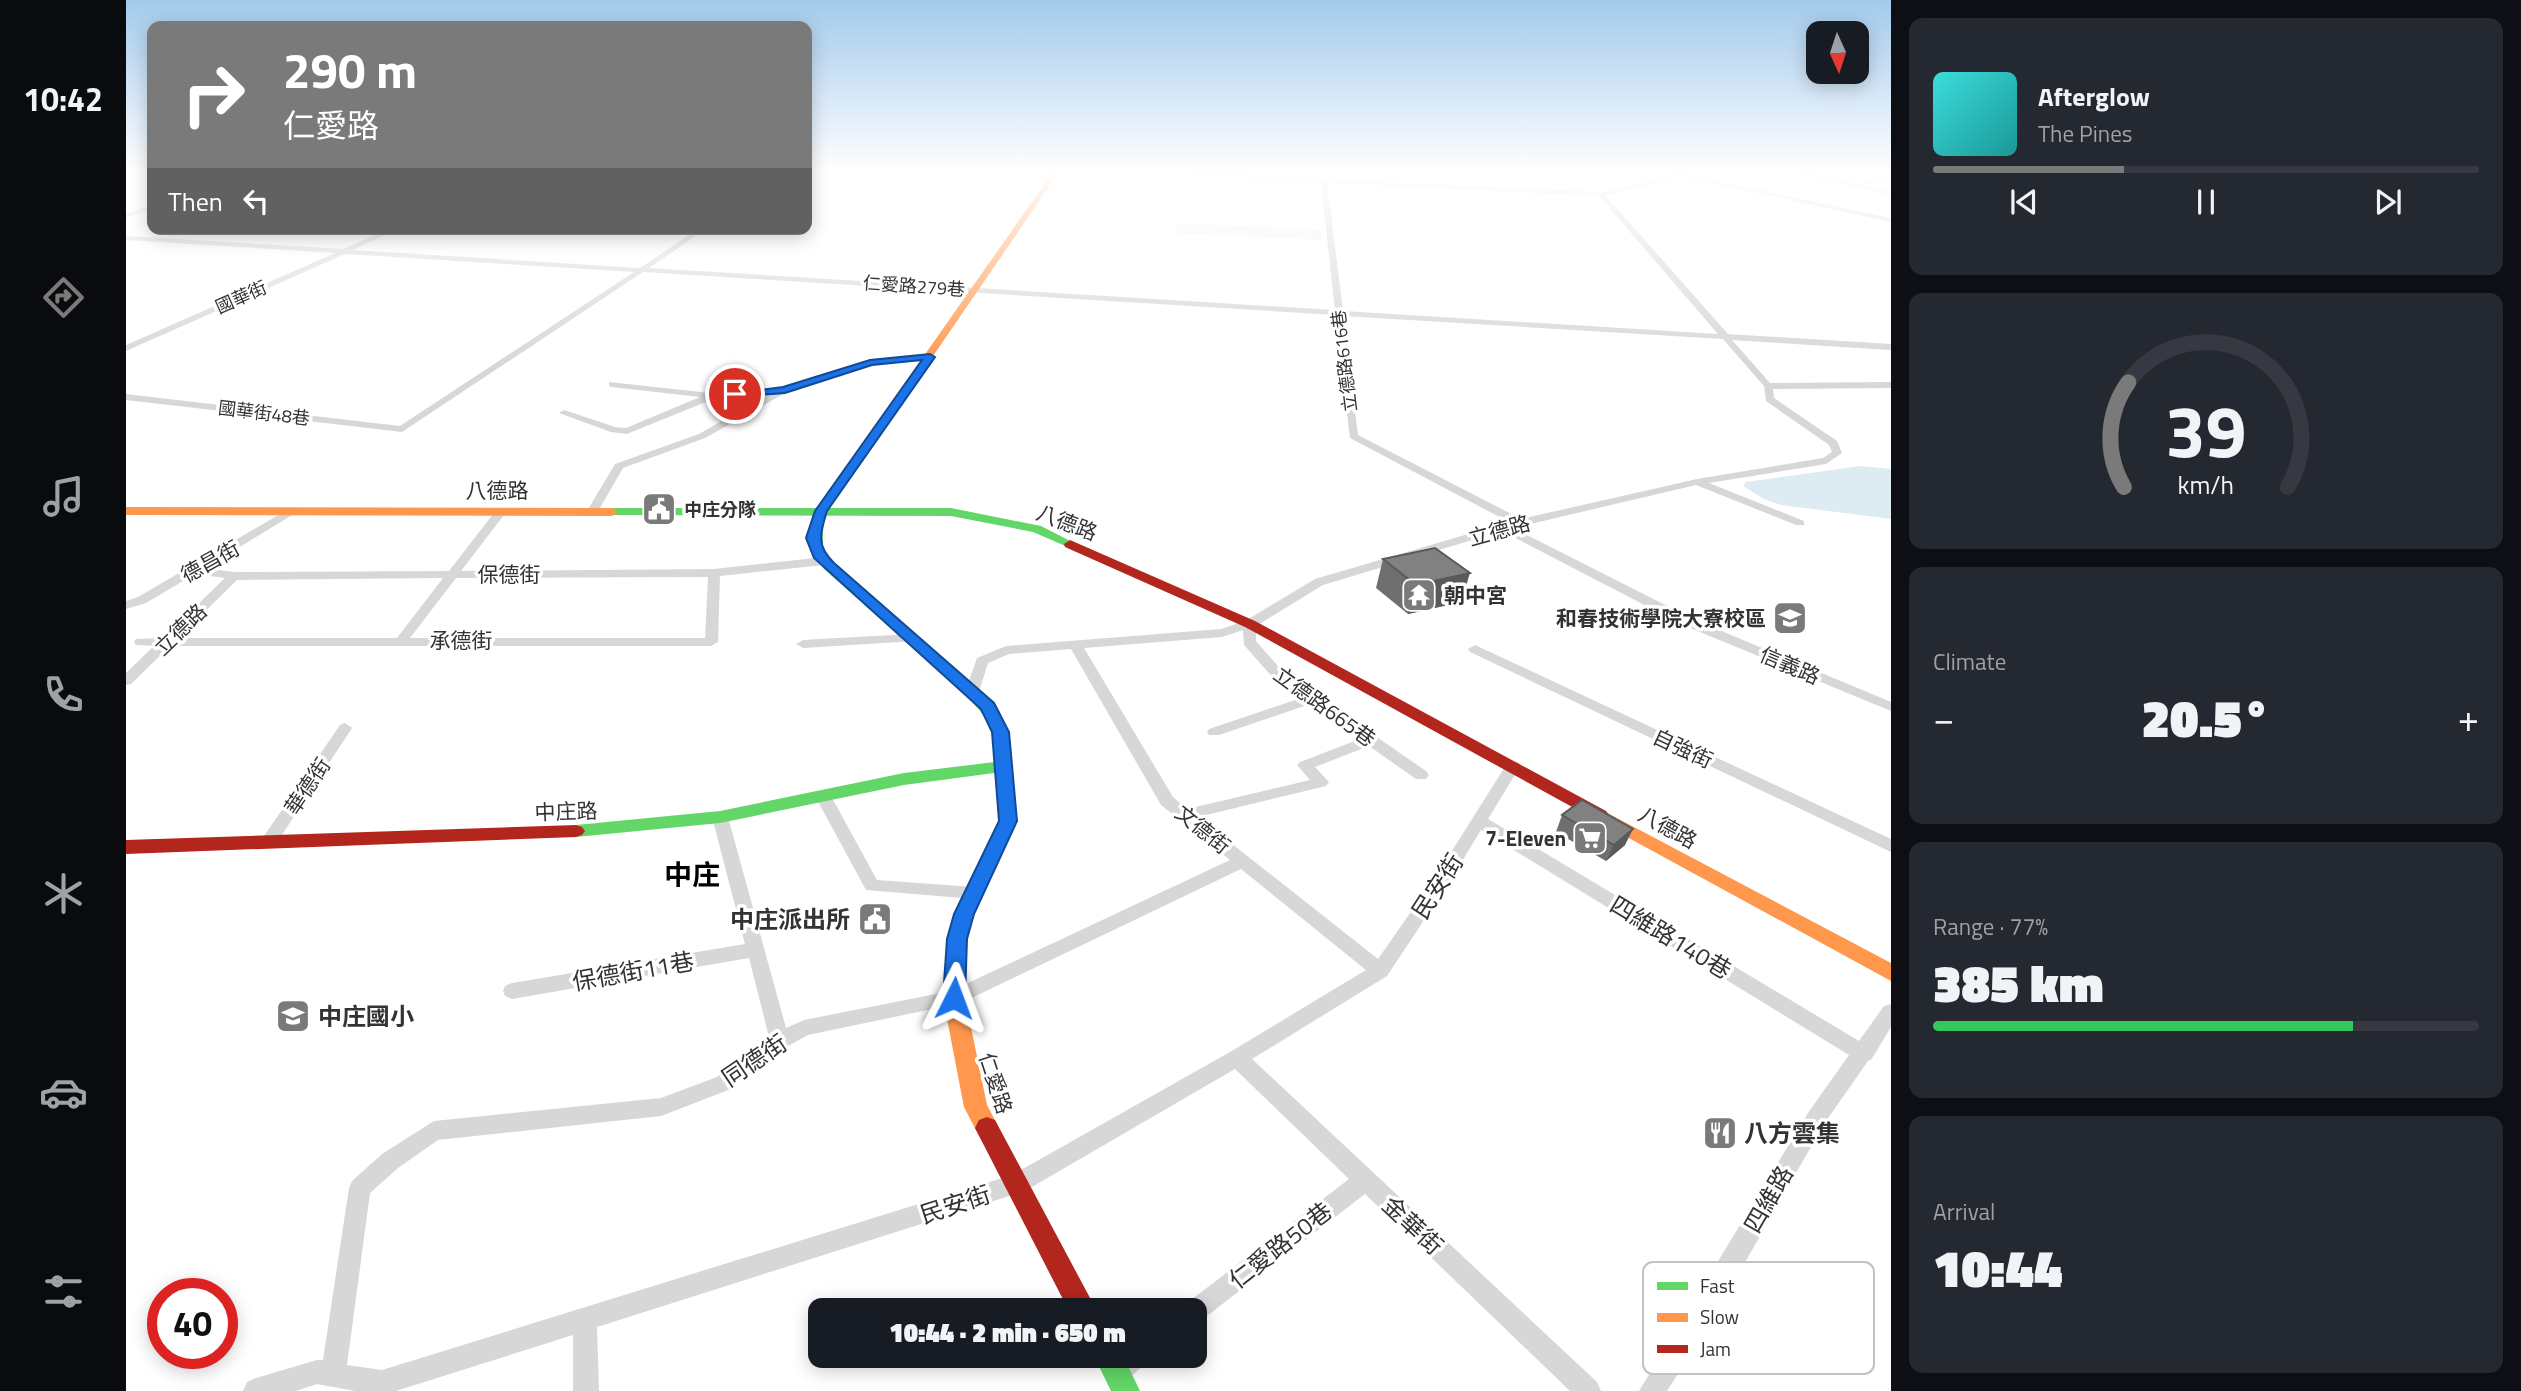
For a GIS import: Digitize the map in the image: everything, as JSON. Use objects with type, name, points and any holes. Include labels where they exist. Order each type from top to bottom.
[{"type":"street","name":"國華街","points":[[126,348],[377,237]]},
{"type":"street","points":[[645,268],[691,237]]},
{"type":"street","points":[[824,561],[812,538],[821,511],[930,357],[1010,237]]},
{"type":"street","name":"立德路616巷","points":[[1330,237],[1353,436],[1521,524]]},
{"type":"street","points":[[1639,237],[1768,386],[1891,385]]},
{"type":"street","name":"仁愛路279巷","points":[[126,238],[645,268],[1891,348]]},
{"type":"street","name":"國華街48巷","points":[[126,397],[402,429],[645,268]]},
{"type":"street","points":[[593,510],[620,466],[702,436],[785,390],[870,363],[930,357]]},
{"type":"street","points":[[612,384],[710,396],[785,390]]},
{"type":"street","name":"立德路","points":[[972,692],[982,661],[1006,650],[1222,633],[1251,624],[1319,582],[1503,527],[1740,473],[1809,465],[1826,461],[1837,453],[1833,443],[1769,399],[1768,386]]},
{"type":"street","points":[[564,413],[614,430],[627,431],[710,396]]},
{"type":"street","points":[[1697,482],[1800,523]]},
{"type":"street","name":"八德路","points":[[126,511],[951,512],[1037,529],[1251,624],[1891,973]]},
{"type":"street","points":[[402,640],[501,511]]},
{"type":"street","name":"德昌街","points":[[126,605],[142,600],[290,512]]},
{"type":"street","name":"信義路","points":[[1503,527],[1688,622],[1891,707]]},
{"type":"street","name":"保德街","points":[[193,570],[234,576],[714,573],[824,561]]},
{"type":"street","name":"仁愛路","points":[[824,561],[972,692],[996,718],[1000,732],[1008,821],[974,893],[957,939],[954,998],[976,1107],[1077,1298]]},
{"type":"street","name":"承德街","points":[[141,642],[711,642],[714,573]]},
{"type":"street","name":"立德路","points":[[126,681],[234,576]]},
{"type":"street","name":"立德路665巷","points":[[1251,624],[1249,642],[1279,676],[1421,775]]},
{"type":"street","points":[[803,644],[910,638]]},
{"type":"street","name":"文德街","points":[[1075,644],[1167,801],[1380,971]]},
{"type":"street","name":"自強街","points":[[1475,649],[1891,846]]},
{"type":"street","points":[[1214,732],[1312,699]]},
{"type":"street","name":"華德街","points":[[268,844],[345,728]]},
{"type":"street","points":[[1185,815],[1321,782],[1304,765],[1371,740]]},
{"type":"street","name":"民安街","points":[[256,1391],[317,1372],[382,1383],[1017,1184],[1237,1058],[1380,971],[1513,765]]},
{"type":"street","name":"中庄路","points":[[130,851],[608,830],[720,817],[904,779],[1003,767]]},
{"type":"street","points":[[823,796],[872,886],[974,893]]},
{"type":"street","points":[[720,817],[780,1041]]},
{"type":"street","name":"四維路140巷","points":[[1479,821],[1864,1054]]},
{"type":"street","name":"同德街","points":[[333,1375],[360,1188],[390,1161],[434,1131],[661,1107],[724,1083],[761,1051],[804,1028],[954,998],[1242,861]]},
{"type":"street","name":"保德街11巷","points":[[512,991],[754,950]]},
{"type":"street","name":"四維路","points":[[1732,1262],[1817,1117],[1864,1054],[1891,1012]]},
{"type":"street","name":"金華街","points":[[1237,1058],[1588,1391]]},
{"type":"street","name":"仁愛路50巷","points":[[1207,1302],[1365,1180]]},
{"type":"street","points":[[585,1320],[586,1391]]},
{"type":"street","name":"四維路","points":[[1652,1391],[1663,1374]]},
{"type":"shaded area","points":[[1256,237],[1321,237],[1321,240]]},
{"type":"shaded area","points":[[1860,466],[1891,469],[1891,519],[1781,505],[1764,499],[1743,486],[1746,482]]},
{"type":"building","points":[[1435,548],[1470,573],[1416,585],[1383,559]]},
{"type":"building","points":[[1582,800],[1633,829],[1614,845],[1562,815]]},
{"type":"traffic: fast","points":[[612,512],[951,512],[1037,529],[1070,544]]},
{"type":"traffic: fast","points":[[817,525],[816,547],[829,566],[972,692],[993,715]]},
{"type":"traffic: fast","points":[[576,831],[720,817],[904,779],[1003,767]]},
{"type":"traffic: fast","points":[[1114,1368],[1126,1391]]},
{"type":"traffic: slow","points":[[817,525],[821,511],[1011,237]]},
{"type":"traffic: slow","points":[[126,511],[612,512]]},
{"type":"traffic: slow","points":[[987,1128],[976,1107],[954,998],[957,939],[964,914],[1008,821],[1000,732],[993,715]]},
{"type":"traffic: slow","points":[[1600,815],[1891,973]]},
{"type":"traffic: jam","points":[[1070,544],[1250,624],[1600,815]]},
{"type":"traffic: jam","points":[[126,847],[576,831]]},
{"type":"traffic: jam","points":[[987,1128],[1077,1298]]},
{"type":"place","name":"中庄分隊","points":[[659,509]]},
{"type":"place","name":"朝中宮","points":[[1419,595]]},
{"type":"place","name":"和春技術學院大寮校區","points":[[1790,618]]},
{"type":"place","name":"7-Eleven","points":[[1590,838]]},
{"type":"place","name":"中庄派出所","points":[[875,919]]},
{"type":"place","name":"中庄國小","points":[[293,1016]]},
{"type":"place","name":"八方雲集","points":[[1720,1133]]},
{"type":"district","name":"中庄","points":[[692,874]]},
{"type":"route","points":[[735,394],[785,390],[870,363],[930,357],[821,511],[812,538],[819,556],[862,597],[988,706],[996,718],[1008,799],[1008,821],[964,914],[957,939],[954,998]]}]
